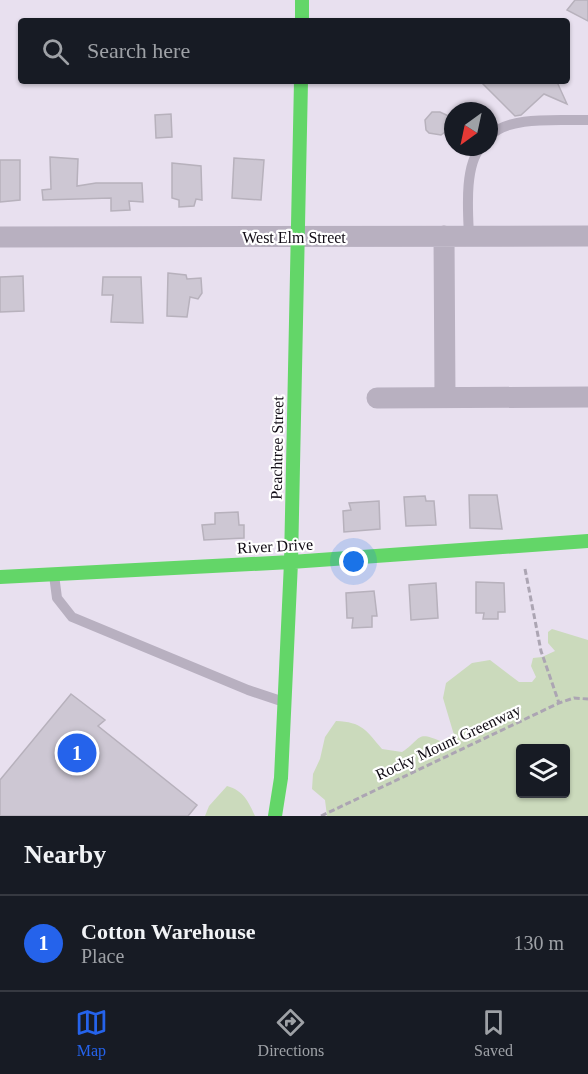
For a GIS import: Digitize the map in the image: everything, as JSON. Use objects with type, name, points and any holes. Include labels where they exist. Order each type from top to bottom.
[{"type":"main road","points":[[302,0],[302,18]]},
{"type":"main road","name":"Peachtree Street","points":[[275,816],[281,778],[291,562],[301,84]]},
{"type":"main road","name":"River Drive","points":[[0,577],[291,562],[588,541]]},
{"type":"street","points":[[444,236],[445,397]]},
{"type":"street","name":"West Elm Street","points":[[0,237],[588,236]]},
{"type":"street","points":[[377,398],[588,397]]},
{"type":"lane","points":[[498,130],[522,122],[588,120]]},
{"type":"lane","points":[[469,236],[469,179],[476,156]]},
{"type":"lane","points":[[54,574],[57,598],[72,617],[248,690],[284,702]]},
{"type":"path","points":[[525,565],[542,651],[559,703]]},
{"type":"path","name":"Rocky Mount Greenway","points":[[321,816],[559,703],[574,698],[588,699]]},
{"type":"green space","points":[[552,629],[588,640],[588,816],[327,816],[325,800],[312,789],[313,774],[320,759],[325,737],[336,721],[352,723],[363,728],[382,749],[402,752],[423,736],[443,742],[454,735],[443,698],[446,683],[472,663],[490,660],[519,682],[532,682],[536,677],[531,666],[533,658],[555,651],[548,643],[548,632]]},
{"type":"green space","points":[[227,786],[233,788],[248,801],[255,816],[205,816],[209,806]]},
{"type":"building","points":[[575,0],[588,0],[588,21],[567,10]]},
{"type":"building","points":[[483,84],[558,84],[567,104],[544,94],[521,115],[515,116]]},
{"type":"building","points":[[432,112],[444,114],[444,133],[441,135],[429,133],[426,130],[425,120]]},
{"type":"building","points":[[171,114],[172,137],[156,138],[155,115]]},
{"type":"building","points":[[50,157],[78,159],[77,186],[96,183],[142,183],[143,202],[129,201],[130,210],[111,211],[111,198],[43,200],[42,190],[51,189]]},
{"type":"building","points":[[234,158],[264,160],[261,200],[232,198]]},
{"type":"building","points":[[0,160],[20,160],[20,200],[0,202]]},
{"type":"building","points":[[172,163],[201,166],[202,200],[196,199],[194,206],[179,207],[179,200],[172,198]]},
{"type":"building","points":[[168,273],[186,275],[187,279],[201,278],[202,293],[198,299],[190,297],[187,317],[167,316]]},
{"type":"building","points":[[23,276],[24,311],[0,312],[0,277]]},
{"type":"building","points":[[103,277],[141,277],[143,323],[111,322],[113,295],[102,295]]},
{"type":"building","points":[[469,495],[497,495],[502,529],[470,528]]},
{"type":"building","points":[[425,496],[426,501],[434,501],[436,525],[406,526],[404,497]]},
{"type":"building","points":[[379,501],[380,529],[344,532],[343,511],[351,510],[349,503]]},
{"type":"building","points":[[238,512],[239,525],[244,525],[244,538],[204,540],[202,525],[215,524],[215,513]]},
{"type":"building","points":[[476,582],[504,583],[505,612],[498,612],[498,619],[483,619],[484,613],[476,613]]},
{"type":"building","points":[[436,583],[438,618],[411,620],[409,585]]},
{"type":"building","points":[[374,591],[377,616],[372,616],[372,627],[352,628],[353,618],[347,618],[346,593]]},
{"type":"building","points":[[71,694],[105,720],[98,726],[197,805],[188,816],[0,816],[0,780]]},
{"type":"traffic: fast","points":[[302,0],[302,18]]},
{"type":"traffic: fast","points":[[275,816],[281,778],[291,562],[301,84]]},
{"type":"traffic: fast","points":[[0,577],[291,562],[588,541]]},
{"type":"place","name":"Cotton Warehouse","points":[[77,753]]}]
